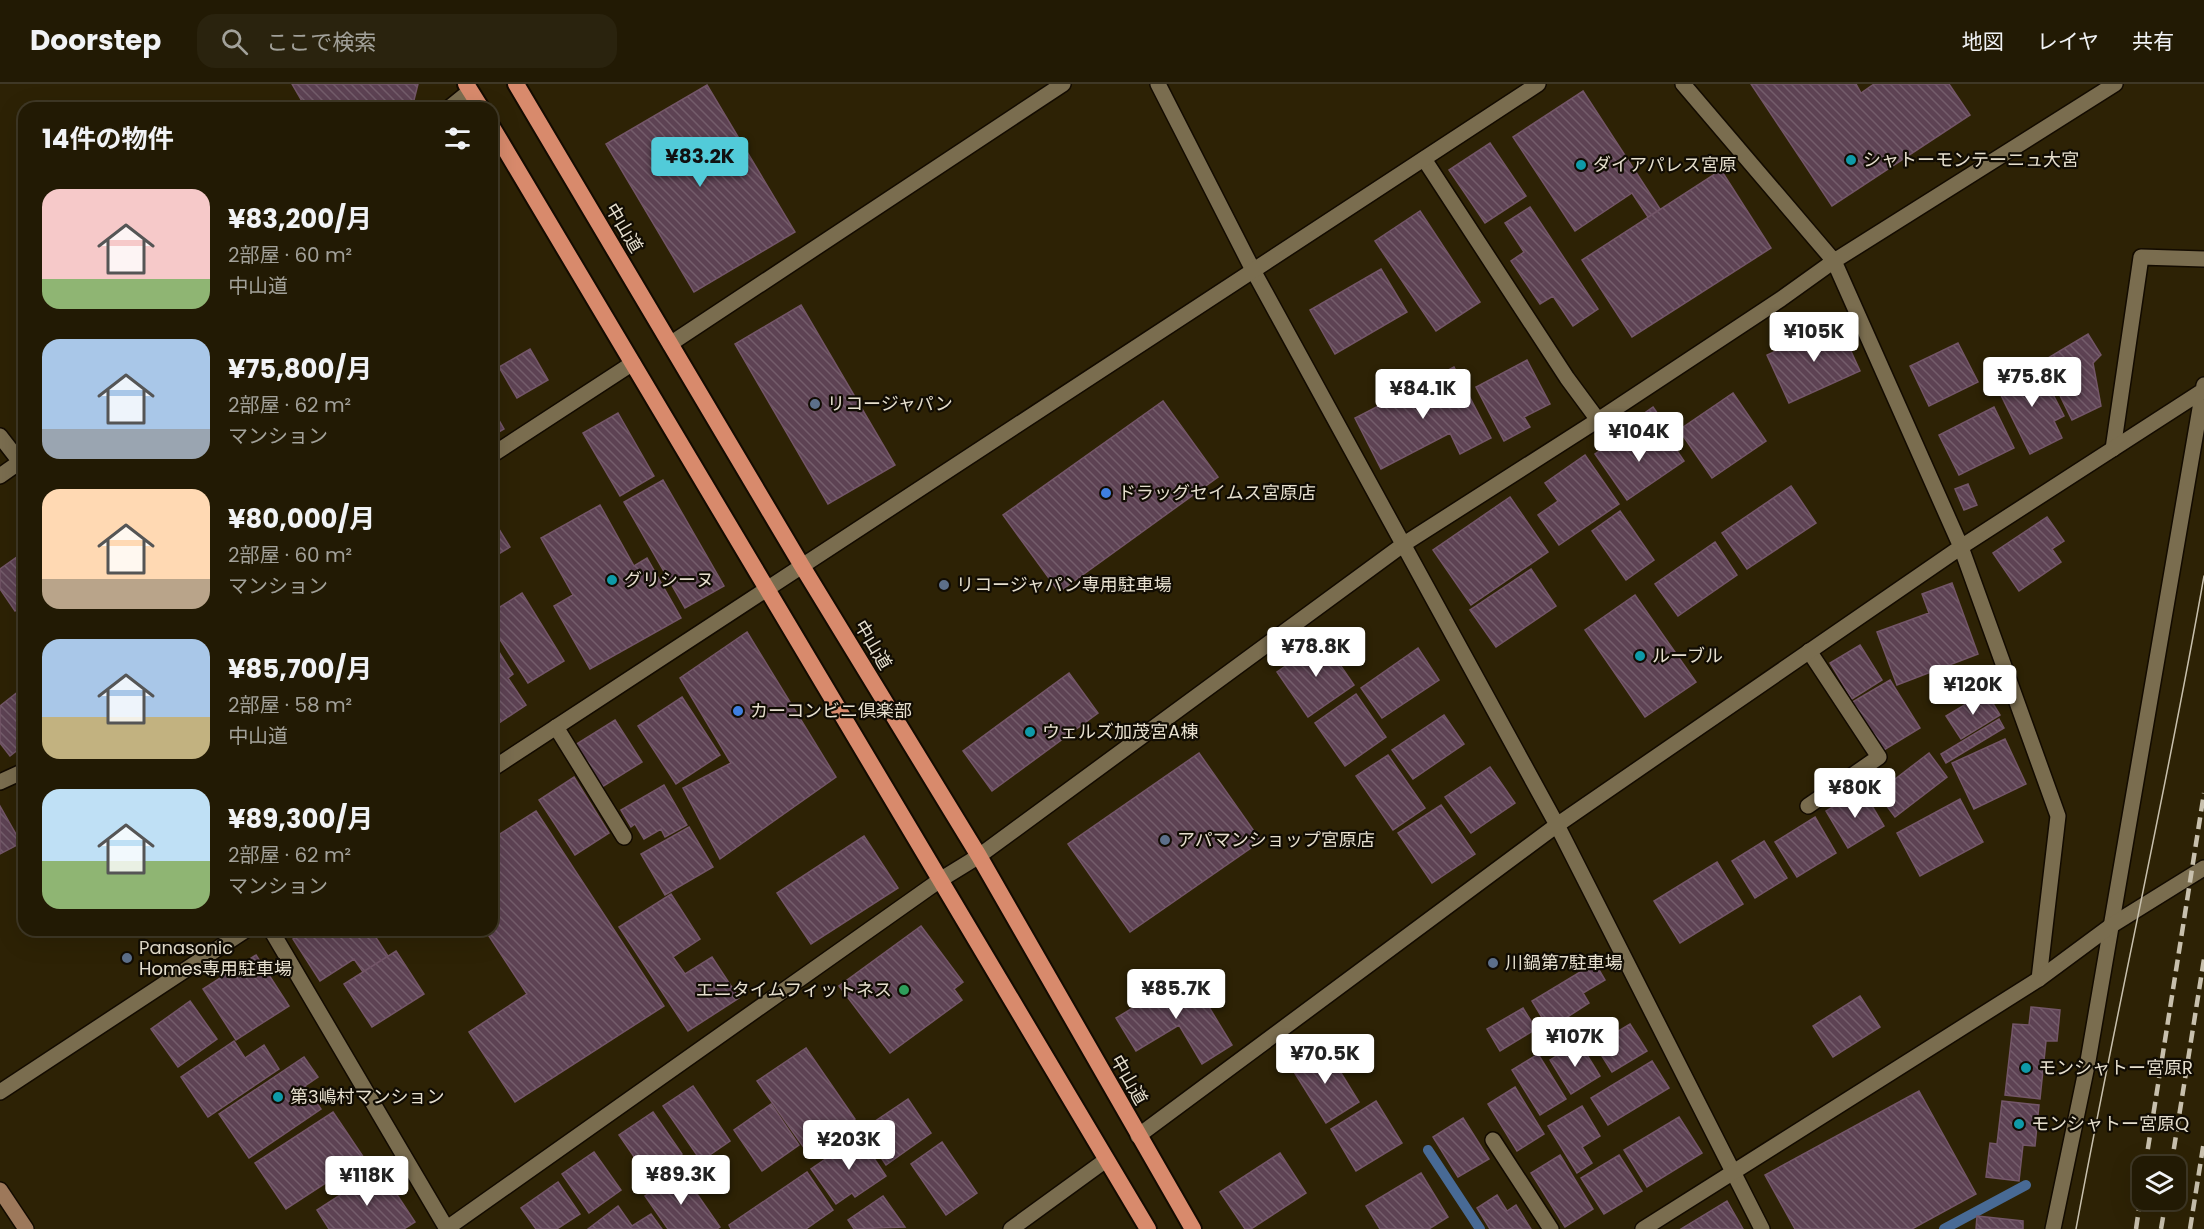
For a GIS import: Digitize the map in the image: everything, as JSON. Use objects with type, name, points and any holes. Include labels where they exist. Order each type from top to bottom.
[{"type":"highway","name":"中山道","points":[[516,84],[802,566],[979,856],[1193,1229]]},
{"type":"highway","points":[[468,87],[477,102]]},
{"type":"highway","points":[[498,137],[1148,1229]]},
{"type":"main road","points":[[0,1190],[26,1229]]},
{"type":"street","points":[[670,344],[1063,84]]},
{"type":"street","points":[[1158,84],[1254,272],[1557,825],[1762,1229]]},
{"type":"street","points":[[498,765],[1538,84]]},
{"type":"street","points":[[1683,84],[1834,261],[1961,547],[2058,816],[2039,979]]},
{"type":"street","points":[[275,936],[447,1229],[940,880],[979,856],[1404,544],[1598,420],[1781,299],[1834,261],[2115,84]]},
{"type":"street","points":[[454,102],[468,87]]},
{"type":"street","points":[[1424,159],[1567,378],[1598,420]]},
{"type":"street","points":[[2113,449],[2141,258],[2204,259]]},
{"type":"street","points":[[498,452],[633,363]]},
{"type":"street","points":[[1138,1136],[1557,825],[1961,547],[2204,389]]},
{"type":"street","points":[[2053,1229],[2088,1060],[2204,389]]},
{"type":"street","points":[[0,436],[18,457]]},
{"type":"street","points":[[0,476],[18,466]]},
{"type":"street","points":[[1808,806],[1879,757],[1809,651]]},
{"type":"street","points":[[556,727],[624,837]]},
{"type":"street","points":[[0,782],[18,774]]},
{"type":"street","points":[[1643,1229],[2039,979],[2112,924],[2204,868]]},
{"type":"street","points":[[0,1092],[237,936]]},
{"type":"street","points":[[1492,1140],[1551,1229]]},
{"type":"street","points":[[1011,1229],[1106,1160]]},
{"type":"building","points":[[292,84],[418,84],[414,102],[302,102]]},
{"type":"building","name":"シャトーモンテーニュ大宮","points":[[1751,84],[1856,84],[1861,93],[1874,84],[1949,84],[1970,115],[1832,206]]},
{"type":"building","points":[[707,85],[795,232],[694,292],[606,144]]},
{"type":"building","name":"ダイアパレス宮原","points":[[1583,91],[1660,209],[1648,217],[1632,193],[1575,231],[1513,137]]},
{"type":"building","points":[[1490,143],[1526,196],[1485,223],[1449,170]]},
{"type":"building","points":[[1721,170],[1771,248],[1632,337],[1582,260]]},
{"type":"building","points":[[1530,207],[1598,309],[1573,326],[1553,296],[1540,304],[1511,261],[1524,252],[1505,223]]},
{"type":"building","points":[[1420,211],[1480,302],[1436,331],[1375,241]]},
{"type":"building","points":[[1381,269],[1407,312],[1335,354],[1310,310]]},
{"type":"building","name":"リコージャパン","points":[[801,305],[895,465],[828,504],[735,344]]},
{"type":"building","points":[[1838,323],[1860,371],[1789,403],[1767,355]]},
{"type":"building","points":[[2088,334],[2101,355],[2093,363],[2101,406],[2072,420],[2043,361]]},
{"type":"building","points":[[1958,343],[1978,382],[1929,406],[1910,366]]},
{"type":"building","points":[[530,349],[548,380],[517,398],[499,367]]},
{"type":"building","points":[[1527,360],[1550,404],[1524,417],[1530,427],[1504,441],[1476,387]]},
{"type":"building","points":[[2038,365],[2064,416],[2054,421],[2062,438],[2030,454],[1996,385]]},
{"type":"building","points":[[1454,367],[1491,438],[1460,454],[1450,433],[1381,469],[1355,418]]},
{"type":"building","points":[[1733,393],[1766,441],[1712,478],[1679,430]]},
{"type":"building","points":[[1163,401],[1218,477],[1059,592],[1003,515]]},
{"type":"building","points":[[1653,407],[1667,427],[1643,445],[1629,424]]},
{"type":"building","points":[[1994,407],[2014,448],[1959,475],[1939,435]]},
{"type":"building","points":[[618,413],[654,476],[620,496],[583,433]]},
{"type":"building","points":[[498,418],[504,429],[498,432]]},
{"type":"building","points":[[1663,430],[1684,461],[1627,500],[1595,454],[1618,438],[1626,449],[1636,442],[1639,447]]},
{"type":"building","points":[[1585,455],[1619,504],[1559,545],[1538,515],[1558,501],[1545,483]]},
{"type":"building","points":[[663,480],[724,586],[685,608],[624,502]]},
{"type":"building","points":[[1968,484],[1977,505],[1964,510],[1955,489]]},
{"type":"building","points":[[1791,486],[1816,523],[1747,569],[1722,533]]},
{"type":"building","points":[[1510,497],[1548,552],[1471,605],[1433,550]]},
{"type":"building","name":"グリシーヌ","points":[[600,505],[634,566],[647,558],[681,618],[590,669],[554,606],[573,595],[541,538]]},
{"type":"building","points":[[1620,511],[1654,560],[1626,580],[1592,531]]},
{"type":"building","points":[[2047,517],[2064,541],[2052,549],[2061,562],[2019,591],[1993,553]]},
{"type":"building","points":[[498,528],[510,547],[498,554]]},
{"type":"building","points":[[1715,542],[1737,575],[1678,616],[1655,584]]},
{"type":"building","points":[[18,556],[18,609],[15,611],[0,589],[0,569]]},
{"type":"building","points":[[1531,569],[1556,606],[1496,647],[1470,610]]},
{"type":"building","points":[[1952,583],[1978,654],[1897,685],[1877,632],[1929,613],[1922,594]]},
{"type":"building","points":[[522,593],[564,661],[528,683],[498,636],[498,608]]},
{"type":"building","name":"ルーブル","points":[[1635,595],[1696,682],[1645,717],[1585,630]]},
{"type":"building","points":[[747,632],[836,777],[720,859],[683,788],[731,763],[680,678]]},
{"type":"building","points":[[1323,640],[1354,685],[1308,717],[1277,672]]},
{"type":"building","points":[[1860,645],[1882,680],[1852,699],[1830,663]]},
{"type":"building","points":[[1418,648],[1439,680],[1382,718],[1361,688]]},
{"type":"building","points":[[498,653],[513,674],[508,678],[526,705],[499,723],[498,721]]},
{"type":"building","name":"ウェルズ加茂宮A棟","points":[[1069,673],[1098,713],[992,791],[963,751]]},
{"type":"building","points":[[1890,680],[1920,728],[1879,753],[1849,704]]},
{"type":"building","points":[[18,692],[18,750],[10,756],[0,743],[0,706]]},
{"type":"building","points":[[1986,692],[2000,715],[1961,739],[1946,716]]},
{"type":"building","points":[[1356,694],[1386,737],[1345,766],[1315,723]]},
{"type":"building","points":[[682,697],[720,755],[676,784],[638,726]]},
{"type":"building","points":[[1444,715],[1464,744],[1413,779],[1392,750]]},
{"type":"building","points":[[1999,719],[2004,728],[1946,763],[1941,754]]},
{"type":"building","points":[[615,720],[642,762],[602,787],[575,745]]},
{"type":"building","points":[[2005,739],[2026,784],[1974,809],[1952,763]]},
{"type":"building","points":[[1199,753],[1261,841],[1130,932],[1068,844]]},
{"type":"building","points":[[1929,753],[1947,777],[1895,817],[1877,793]]},
{"type":"building","points":[[1388,755],[1425,808],[1393,830],[1356,776]]},
{"type":"building","points":[[1490,767],[1515,803],[1471,833],[1445,797]]},
{"type":"building","points":[[574,777],[609,833],[575,855],[539,800]]},
{"type":"building","points":[[664,785],[687,825],[665,837],[661,829],[644,839],[635,824],[631,827],[621,810]]},
{"type":"building","points":[[1862,789],[1884,826],[1848,848],[1826,811]]},
{"type":"building","points":[[1960,799],[1983,842],[1920,876],[1897,833]]},
{"type":"building","points":[[1441,805],[1475,854],[1432,883],[1398,833]]},
{"type":"building","points":[[0,806],[18,838],[18,845],[0,854]]},
{"type":"building","points":[[536,811],[664,1006],[515,1102],[469,1032],[527,994],[489,936],[498,936],[498,835]]},
{"type":"building","points":[[1815,817],[1836,853],[1797,877],[1775,842]]},
{"type":"building","points":[[689,827],[713,867],[665,895],[641,854]]},
{"type":"building","points":[[864,836],[898,888],[811,944],[777,893]]},
{"type":"building","points":[[1764,841],[1787,878],[1755,898],[1732,861]]},
{"type":"building","points":[[1717,862],[1743,904],[1680,943],[1654,901]]},
{"type":"building","points":[[671,894],[700,939],[673,957],[685,974],[712,957],[739,998],[688,1031],[619,927]]},
{"type":"building","points":[[921,926],[963,982],[954,989],[962,1000],[890,1053],[839,986]]},
{"type":"building","points":[[298,936],[375,936],[388,956],[363,972],[354,959],[320,981],[293,939]]},
{"type":"building","points":[[396,951],[424,994],[372,1027],[344,984]]},
{"type":"building","points":[[256,955],[289,1006],[236,1040],[203,989]]},
{"type":"building","points":[[1595,963],[1605,980],[1583,993],[1589,1003],[1549,1029],[1532,1001]]},
{"type":"building","points":[[1189,974],[1232,1045],[1202,1064],[1179,1025],[1136,1051],[1116,1018]]},
{"type":"building","points":[[1860,996],[1880,1027],[1833,1057],[1813,1026]]},
{"type":"building","points":[[190,1001],[217,1039],[178,1067],[151,1029]]},
{"type":"building","name":"モンシャトー宮原R","points":[[2031,1007],[2060,1010],[2057,1041],[2046,1041],[2040,1099],[2005,1095],[2013,1024],[2029,1025]]},
{"type":"building","points":[[1523,1008],[1536,1029],[1500,1051],[1487,1029]]},
{"type":"building","points":[[1630,1024],[1647,1051],[1612,1072],[1595,1045]]},
{"type":"building","points":[[234,1041],[245,1058],[264,1045],[279,1069],[208,1117],[181,1077]]},
{"type":"building","points":[[1579,1042],[1600,1076],[1571,1094],[1550,1060]]},
{"type":"building","points":[[1325,1047],[1359,1102],[1326,1123],[1291,1067]]},
{"type":"building","points":[[806,1048],[855,1119],[807,1152],[757,1081]]},
{"type":"building","points":[[1538,1054],[1566,1099],[1540,1115],[1512,1070]]},
{"type":"building","name":"第3嶋村マンション","points":[[304,1057],[318,1077],[305,1086],[321,1109],[249,1158],[219,1114]]},
{"type":"building","points":[[1652,1061],[1669,1088],[1608,1125],[1591,1098]]},
{"type":"building","points":[[693,1086],[730,1141],[701,1161],[663,1106]]},
{"type":"building","points":[[1515,1087],[1544,1134],[1517,1151],[1488,1104]]},
{"type":"building","points":[[1919,1091],[1976,1194],[1912,1229],[1795,1229],[1765,1175]]},
{"type":"building","points":[[908,1099],[931,1133],[886,1165],[862,1130]]},
{"type":"building","points":[[1376,1101],[1402,1143],[1356,1171],[1331,1129]]},
{"type":"building","name":"モンシャトー宮原Q","points":[[2002,1101],[2039,1105],[2035,1146],[2023,1145],[2019,1181],[1986,1177],[1990,1143],[1997,1144]]},
{"type":"building","points":[[771,1104],[799,1145],[762,1171],[734,1130]]},
{"type":"building","points":[[1582,1106],[1600,1136],[1582,1147],[1592,1163],[1577,1173],[1548,1126]]},
{"type":"building","points":[[333,1112],[364,1158],[286,1209],[255,1163]]},
{"type":"building","points":[[653,1112],[682,1154],[648,1177],[619,1135]]},
{"type":"building","points":[[1679,1117],[1702,1153],[1647,1187],[1624,1150]]},
{"type":"building","points":[[1463,1118],[1489,1159],[1458,1177],[1433,1137]]},
{"type":"building","points":[[859,1136],[886,1176],[855,1197],[852,1193],[836,1204],[811,1169]]},
{"type":"building","points":[[942,1142],[977,1193],[946,1215],[911,1164]]},
{"type":"building","points":[[594,1152],[621,1190],[589,1213],[562,1174]]},
{"type":"building","points":[[1280,1153],[1306,1193],[1251,1229],[1245,1229],[1220,1192]]},
{"type":"building","points":[[1560,1155],[1593,1209],[1565,1227],[1531,1173]]},
{"type":"building","points":[[1619,1155],[1642,1191],[1604,1214],[1581,1178]]},
{"type":"building","points":[[380,1169],[415,1222],[404,1229],[329,1229],[317,1210]]},
{"type":"building","points":[[681,1171],[720,1227],[717,1229],[668,1229],[645,1196]]},
{"type":"building","points":[[807,1172],[833,1210],[806,1229],[731,1229],[729,1225]]},
{"type":"building","points":[[1421,1173],[1448,1217],[1429,1229],[1380,1229],[1366,1206]]},
{"type":"building","points":[[558,1182],[580,1214],[557,1229],[536,1229],[521,1208]]},
{"type":"building","points":[[1497,1195],[1507,1211],[1516,1205],[1531,1229],[1490,1229],[1477,1208]]},
{"type":"building","points":[[883,1196],[905,1227],[854,1229],[848,1220]]},
{"type":"building","points":[[1727,1201],[1743,1229],[1681,1229]]},
{"type":"building","points":[[618,1206],[632,1226],[651,1214],[662,1229],[588,1229]]},
{"type":"building","points":[[1977,1216],[2023,1221],[2023,1229],[1976,1229]]},
{"type":"waterway","points":[[1428,1150],[1480,1229]]},
{"type":"waterway","points":[[1944,1229],[2026,1185]]},
{"type":"tram line","points":[[2076,1229],[2174,739],[2204,576]]},
{"type":"railway","points":[[2147,1156],[2204,793]]},
{"type":"railway","points":[[2173,1156],[2204,959]]},
{"type":"railway","points":[[2190,1229],[2204,1141]]},
{"type":"railway","points":[[2136,1229],[2139,1210]]},
{"type":"railway","points":[[2161,1229],[2164,1210]]},
{"type":"place","name":"シャトーモンテーニュ大宮","points":[[1851,160]]},
{"type":"place","name":"ダイアパレス宮原","points":[[1581,165]]},
{"type":"place","name":"リコージャパン","points":[[815,404]]},
{"type":"place","name":"ドラッグセイムス宮原店","points":[[1106,493]]},
{"type":"place","name":"グリシーヌ","points":[[612,580]]},
{"type":"place","name":"リコージャパン専用駐車場","points":[[944,585]]},
{"type":"place","name":"ルーブル","points":[[1640,656]]},
{"type":"place","name":"カーコンビニ倶楽部","points":[[738,711]]},
{"type":"place","name":"ウェルズ加茂宮A棟","points":[[1030,732]]},
{"type":"place","name":"アパマンショップ宮原店","points":[[1165,840]]},
{"type":"place","name":"Panasonic Homes専用駐車場","points":[[127,958]]},
{"type":"place","name":"川鍋第7駐車場","points":[[1493,963]]},
{"type":"place","name":"エニタイムフィットネス","points":[[904,990]]},
{"type":"place","name":"モンシャトー宮原R","points":[[2026,1068]]},
{"type":"place","name":"第3嶋村マンション","points":[[278,1097]]},
{"type":"place","name":"モンシャトー宮原Q","points":[[2019,1124]]}]
